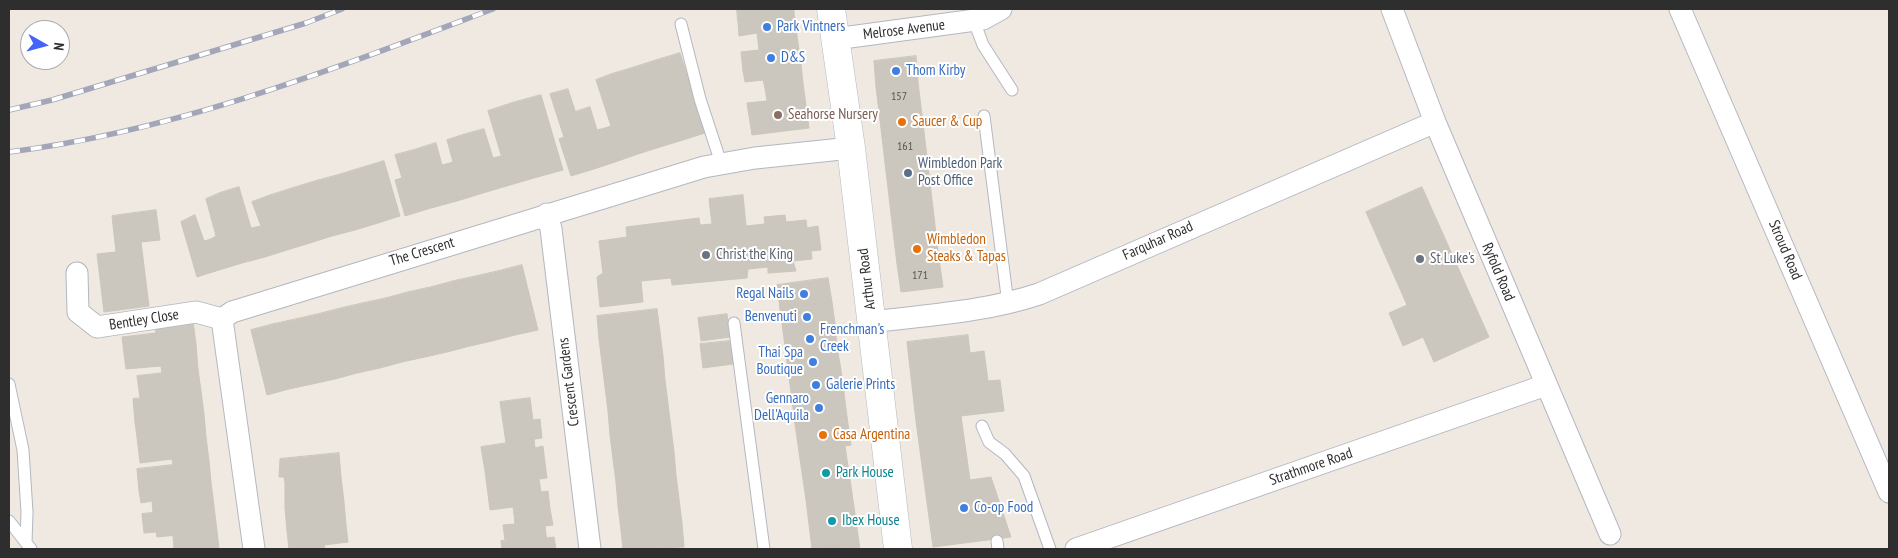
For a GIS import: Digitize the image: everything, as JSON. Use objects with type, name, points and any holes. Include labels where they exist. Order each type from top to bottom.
[{"type":"street","name":"Arthur Road","points":[[831,9],[851,148],[898,549]]},
{"type":"street","name":"Melrose Avenue","points":[[835,39],[982,19],[1001,9]]},
{"type":"street","name":"Ryfold Road","points":[[1392,9],[1434,122],[1610,534]]},
{"type":"street","name":"Stroud Road","points":[[1680,9],[1889,492]]},
{"type":"street","name":"Farquhar Road","points":[[872,322],[1008,304],[1039,294],[1434,122]]},
{"type":"street","name":"The Crescent","points":[[222,319],[232,312],[261,301],[547,214],[721,164],[851,148]]},
{"type":"street","name":"Crescent Gardens","points":[[547,214],[551,229],[590,549]]},
{"type":"street","name":"Bentley Close","points":[[77,273],[78,312],[97,327],[196,312],[222,319]]},
{"type":"street","points":[[222,319],[254,549]]},
{"type":"street","name":"Strathmore Road","points":[[1076,549],[1546,385]]},
{"type":"lane","points":[[974,20],[983,45],[1012,90]]},
{"type":"lane","points":[[681,24],[700,99],[721,164]]},
{"type":"lane","points":[[984,116],[1008,304]]},
{"type":"lane","points":[[734,323],[764,549]]},
{"type":"lane","points":[[9,384],[23,450],[28,546]]},
{"type":"lane","points":[[982,426],[989,442],[1005,454],[1024,476],[1050,549]]},
{"type":"lane","points":[[9,521],[28,546]]},
{"type":"building","points":[[737,9],[794,9],[794,13],[738,21]]},
{"type":"building","name":"Park Vintners","points":[[794,13],[797,36],[758,41],[757,33],[739,36],[738,21]]},
{"type":"building","name":"D&S","points":[[797,36],[801,64],[743,71],[741,52],[759,50],[758,41]]},
{"type":"building","points":[[680,53],[705,133],[683,140],[657,60]]},
{"type":"building","name":"Thom Kirby","points":[[916,56],[918,82],[876,87],[874,61]]},
{"type":"building","points":[[657,60],[683,140],[660,147],[635,67]]},
{"type":"building","points":[[801,64],[803,83],[765,88],[763,80],[745,82],[743,71]]},
{"type":"building","points":[[635,67],[660,147],[638,154],[612,74]]},
{"type":"building","points":[[612,74],[638,154],[615,162],[605,128],[611,126],[596,80]]},
{"type":"building","points":[[918,82],[921,107],[879,112],[876,87]]},
{"type":"building","name":"Seahorse Nursery","points":[[803,83],[809,128],[752,135],[747,103],[767,101],[765,88]]},
{"type":"building","points":[[568,89],[594,169],[571,176],[559,139],[564,137],[550,94]]},
{"type":"building","points":[[541,95],[563,170],[534,178],[512,103]]},
{"type":"building","points":[[512,103],[534,178],[510,185],[488,111]]},
{"type":"building","points":[[590,107],[597,130],[605,128],[615,162],[594,169],[575,112]]},
{"type":"building","name":"Saucer & Cup","points":[[921,107],[924,132],[882,137],[879,112]]},
{"type":"building","points":[[484,129],[493,158],[501,156],[510,185],[483,193],[466,134]]},
{"type":"building","points":[[924,132],[927,157],[885,163],[882,137]]},
{"type":"building","points":[[466,134],[483,193],[457,201],[446,164],[453,162],[447,140]]},
{"type":"building","points":[[436,143],[442,165],[446,164],[457,201],[431,208],[414,150]]},
{"type":"building","points":[[414,150],[431,208],[405,216],[395,180],[402,178],[395,155]]},
{"type":"building","name":"Wimbledon Park Post Office","points":[[927,157],[930,183],[888,188],[885,163]]},
{"type":"building","points":[[384,161],[400,216],[378,223],[361,168]]},
{"type":"building","points":[[361,168],[378,223],[355,230],[338,175]]},
{"type":"building","points":[[338,175],[355,230],[332,236],[316,181]]},
{"type":"building","points":[[316,181],[332,236],[310,243],[293,188]]},
{"type":"building","points":[[930,183],[933,208],[891,214],[888,188]]},
{"type":"building","points":[[239,187],[251,228],[256,227],[265,257],[242,263],[220,193]]},
{"type":"building","name":"St Luke's","points":[[1422,187],[1489,337],[1434,362],[1423,337],[1403,346],[1389,313],[1407,305],[1366,212]]},
{"type":"building","points":[[293,188],[310,243],[287,250],[271,195]]},
{"type":"building","points":[[220,193],[242,263],[219,270],[211,239],[216,236],[206,199]]},
{"type":"building","points":[[271,195],[287,250],[265,257],[256,227],[261,226],[252,202]]},
{"type":"building","name":"Christ the King","points":[[743,195],[746,226],[765,224],[764,217],[785,215],[786,222],[806,220],[807,228],[818,226],[821,250],[811,251],[812,259],[793,261],[796,271],[768,273],[768,267],[748,269],[747,278],[672,285],[671,278],[641,281],[643,302],[600,307],[597,277],[603,273],[599,241],[627,237],[626,227],[699,218],[700,225],[712,224],[709,199]]},
{"type":"building","points":[[933,208],[936,234],[894,239],[891,214]]},
{"type":"building","points":[[156,210],[160,240],[141,242],[149,306],[104,312],[97,254],[116,252],[112,216]]},
{"type":"building","points":[[195,215],[204,241],[211,239],[219,270],[197,277],[181,222]]},
{"type":"building","name":"Wimbledon Steaks & Tapas","points":[[936,234],[939,259],[897,264],[894,239]]},
{"type":"building","points":[[939,259],[943,287],[901,292],[897,264]]},
{"type":"building","points":[[522,265],[538,330],[515,335],[499,271]]},
{"type":"building","points":[[499,271],[515,335],[492,341],[477,276]]},
{"type":"building","points":[[477,276],[492,341],[470,346],[454,281]]},
{"type":"building","name":"Regal Nails","points":[[828,278],[832,302],[780,309],[777,285]]},
{"type":"building","points":[[454,281],[470,346],[447,352],[432,287]]},
{"type":"building","points":[[432,287],[447,352],[425,357],[409,292]]},
{"type":"building","points":[[409,292],[425,357],[402,362],[387,298]]},
{"type":"building","points":[[387,298],[402,362],[380,368],[364,303]]},
{"type":"building","name":"Benvenuti","points":[[832,302],[835,324],[783,331],[780,309]]},
{"type":"building","points":[[364,303],[380,368],[357,373],[342,308]]},
{"type":"building","points":[[342,308],[357,373],[335,379],[319,314]]},
{"type":"building","points":[[657,309],[660,332],[599,339],[597,316]]},
{"type":"building","points":[[319,314],[335,379],[312,384],[297,319]]},
{"type":"building","points":[[727,314],[730,337],[701,341],[698,318]]},
{"type":"building","points":[[297,319],[312,384],[289,389],[274,324]]},
{"type":"building","points":[[193,321],[196,344],[124,353],[122,337],[156,333],[155,326]]},
{"type":"building","points":[[274,324],[289,389],[267,395],[251,330]]},
{"type":"building","name":"Frenchman's Creek","points":[[835,324],[837,347],[786,354],[783,331]]},
{"type":"building","points":[[660,332],[663,356],[602,363],[599,339]]},
{"type":"building","points":[[968,335],[970,353],[984,351],[988,381],[1000,380],[1004,411],[916,421],[907,342]]},
{"type":"building","points":[[730,341],[733,364],[703,368],[700,344]]},
{"type":"building","points":[[196,344],[198,369],[162,373],[161,366],[126,369],[124,353]]},
{"type":"building","name":"Thai Spa Boutique","points":[[837,347],[841,370],[789,377],[786,354]]},
{"type":"building","points":[[663,356],[665,380],[605,387],[602,363]]},
{"type":"building","points":[[198,369],[201,391],[140,398],[137,376]]},
{"type":"building","name":"Galerie Prints","points":[[841,370],[844,393],[792,400],[789,377]]},
{"type":"building","points":[[665,380],[668,404],[608,411],[605,387]]},
{"type":"building","points":[[201,391],[204,414],[135,422],[133,399]]},
{"type":"building","name":"Gennaro Dell'Aquila","points":[[844,393],[847,417],[795,424],[792,400]]},
{"type":"building","points":[[530,398],[533,420],[540,419],[542,438],[506,443],[500,402]]},
{"type":"building","points":[[668,404],[671,428],[610,435],[608,411]]},
{"type":"building","points":[[204,414],[206,437],[138,445],[135,422]]},
{"type":"building","name":"Co-op Food","points":[[961,416],[970,480],[991,477],[1011,537],[933,547],[916,421]]},
{"type":"building","name":"Casa Argentina","points":[[847,417],[851,445],[799,452],[795,424]]},
{"type":"building","points":[[671,428],[674,452],[613,459],[610,435]]},
{"type":"building","points":[[206,437],[209,461],[173,465],[172,459],[140,463],[138,445]]},
{"type":"building","points":[[534,439],[535,448],[543,446],[545,463],[485,471],[481,447]]},
{"type":"building","name":"Park House","points":[[845,446],[852,493],[806,500],[799,452]]},
{"type":"building","points":[[674,452],[676,475],[616,482],[613,459]]},
{"type":"building","points":[[339,453],[341,477],[285,483],[284,477],[279,477],[280,459]]},
{"type":"building","points":[[209,461],[211,482],[139,491],[137,469]]},
{"type":"building","points":[[545,463],[547,478],[539,479],[540,486],[488,494],[485,471]]},
{"type":"building","points":[[676,475],[679,499],[618,506],[616,482]]},
{"type":"building","points":[[341,477],[344,502],[285,508],[285,483]]},
{"type":"building","points":[[211,482],[214,506],[153,513],[152,501],[141,503],[139,491]]},
{"type":"building","points":[[540,486],[541,492],[548,491],[550,509],[514,514],[513,507],[490,510],[488,494]]},
{"type":"building","name":"Ibex House","points":[[852,493],[859,542],[812,549],[806,500]]},
{"type":"building","points":[[679,499],[682,523],[621,530],[618,506]]},
{"type":"building","points":[[344,502],[346,525],[287,531],[285,508]]},
{"type":"building","points":[[214,506],[217,531],[157,537],[156,532],[144,533],[142,514]]},
{"type":"building","points":[[550,509],[553,525],[545,526],[546,535],[505,540],[503,525],[515,524],[514,514]]},
{"type":"building","points":[[682,523],[684,547],[623,549],[621,530]]},
{"type":"building","points":[[346,525],[348,542],[324,545],[325,549],[289,549],[287,531]]},
{"type":"building","points":[[217,531],[219,549],[174,549],[173,536]]},
{"type":"building","points":[[546,535],[547,538],[554,537],[556,549],[502,549],[501,541]]},
{"type":"building","points":[[859,542],[860,549],[812,549]]},
{"type":"railway","points":[[9,110],[52,100],[306,23],[342,9]]},
{"type":"railway","points":[[9,152],[72,142],[195,113],[315,75],[493,9]]},
{"type":"place","name":"Park Vintners","points":[[767,27]]},
{"type":"place","name":"D&S","points":[[771,58]]},
{"type":"place","name":"Thom Kirby","points":[[896,71]]},
{"type":"place","name":"Seahorse Nursery","points":[[778,115]]},
{"type":"place","name":"Saucer & Cup","points":[[902,122]]},
{"type":"place","name":"Wimbledon Park Post Office","points":[[908,173]]},
{"type":"place","name":"Wimbledon Steaks & Tapas","points":[[917,249]]},
{"type":"place","name":"Christ the King","points":[[706,255]]},
{"type":"place","name":"St Luke's","points":[[1420,259]]},
{"type":"place","name":"Regal Nails","points":[[804,294]]},
{"type":"place","name":"Benvenuti","points":[[807,317]]},
{"type":"place","name":"Frenchman's Creek","points":[[810,339]]},
{"type":"place","name":"Thai Spa Boutique","points":[[813,362]]},
{"type":"place","name":"Galerie Prints","points":[[816,385]]},
{"type":"place","name":"Gennaro Dell'Aquila","points":[[819,408]]},
{"type":"place","name":"Casa Argentina","points":[[823,435]]},
{"type":"place","name":"Park House","points":[[826,473]]},
{"type":"place","name":"Co-op Food","points":[[964,508]]},
{"type":"place","name":"Ibex House","points":[[832,521]]}]
